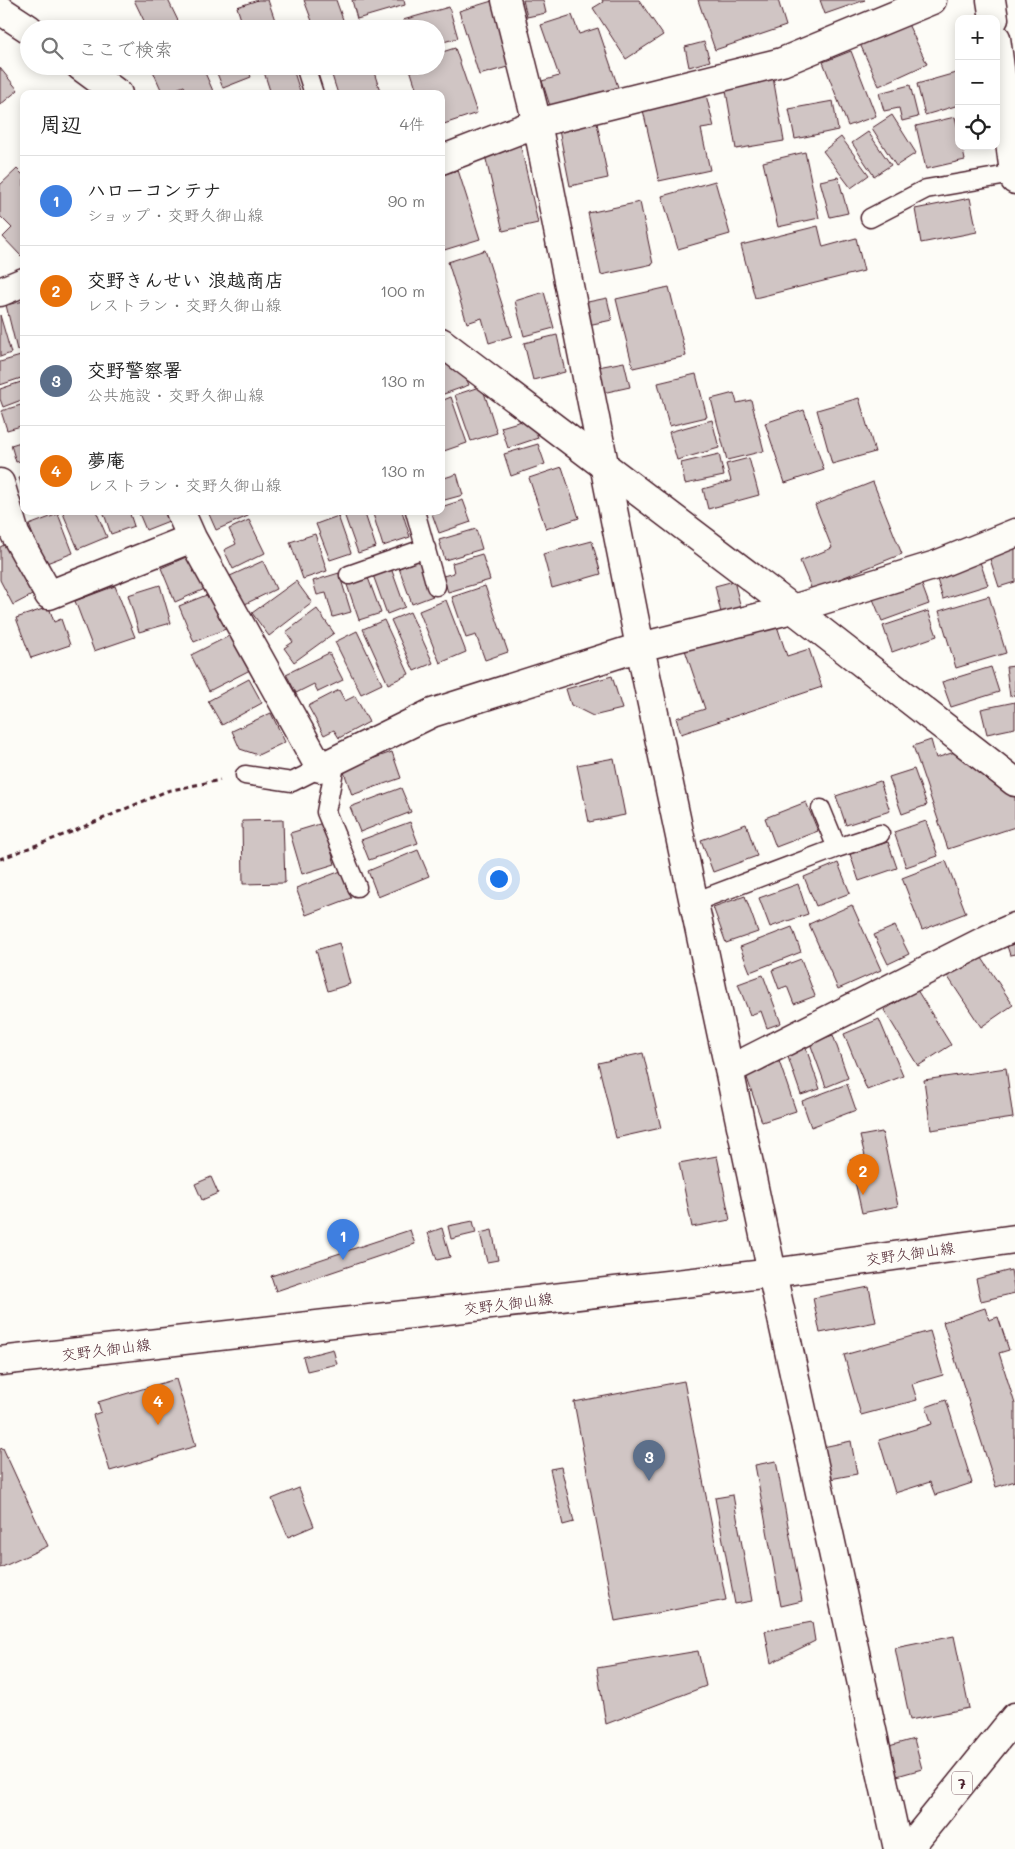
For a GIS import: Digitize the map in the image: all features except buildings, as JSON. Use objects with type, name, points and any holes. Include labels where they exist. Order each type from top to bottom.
[{"type":"street","points":[[506,0],[537,123],[640,647],[772,1273],[898,1849]]},
{"type":"street","points":[[445,158],[537,123],[782,62],[932,0]]},
{"type":"street","points":[[991,0],[993,15]]},
{"type":"street","points":[[0,10],[20,23]]},
{"type":"street","points":[[999,60],[1015,177]]},
{"type":"street","points":[[92,75],[113,90]]},
{"type":"street","points":[[0,292],[20,284]]},
{"type":"street","points":[[445,345],[793,609],[1015,782]]},
{"type":"street","points":[[0,483],[15,534],[49,595],[192,538]]},
{"type":"street","points":[[182,515],[192,538],[328,764],[432,713],[640,647],[793,609],[936,564],[1015,533]]},
{"type":"street","points":[[729,1070],[1015,927]]},
{"type":"street","name":"交野久御山線","points":[[0,1361],[772,1273],[1015,1239]]},
{"type":"street","name":"7","points":[[908,1849],[1015,1717]]},
{"type":"lane","points":[[308,75],[313,90]]},
{"type":"lane","points":[[870,218],[926,189],[1015,177]]},
{"type":"lane","points":[[416,515],[436,586]]},
{"type":"lane","points":[[349,575],[426,548]]},
{"type":"lane","points":[[245,775],[292,782],[328,764],[326,812],[357,887]]},
{"type":"lane","points":[[821,809],[837,848]]},
{"type":"lane","points":[[694,902],[837,848],[880,834]]},
{"type":"path","points":[[0,858],[74,831],[167,791],[245,775]]},
{"type":"place","name":"交野きんせい 浪越商店","points":[[863,1195]]},
{"type":"place","name":"ハローコンテナ","points":[[343,1260]]},
{"type":"place","name":"夢庵","points":[[158,1425]]},
{"type":"place","name":"交野警察署","points":[[649,1481]]}]
